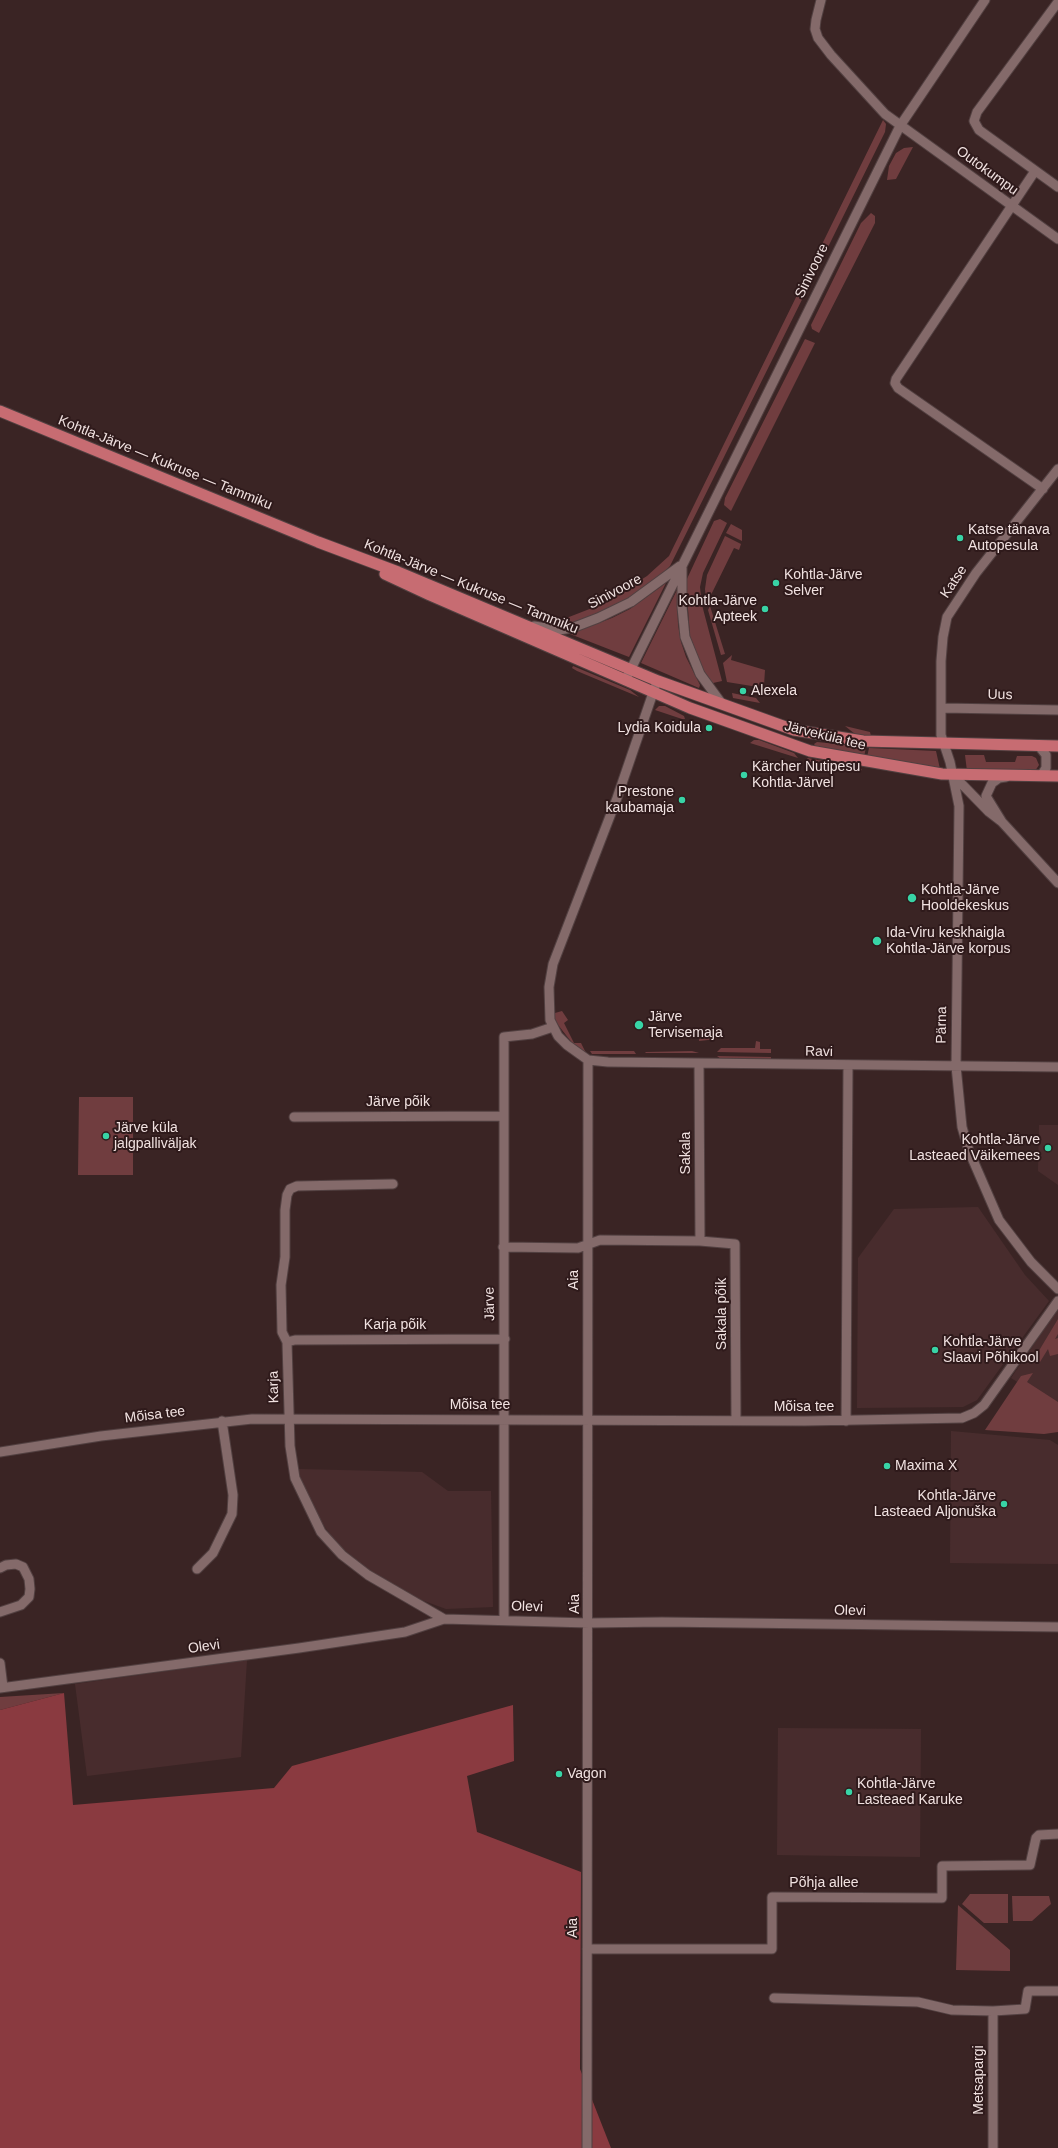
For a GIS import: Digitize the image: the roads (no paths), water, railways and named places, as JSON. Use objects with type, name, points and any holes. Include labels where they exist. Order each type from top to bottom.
[{"type":"main road","name":"Kohtla-Järve — Kukruse — Tammiku","points":[[0,411],[318,542],[530,626],[612,661]]},
{"type":"main road","name":"Kohtla-Järve — Kukruse — Tammiku","points":[[318,542],[430,595],[592,666]]},
{"type":"main road","name":"Järveküla tee","points":[[612,661],[722,704],[794,730],[813,735],[863,741],[942,739],[1058,746]]},
{"type":"main road","name":"Järveküla tee","points":[[592,666],[626,679],[690,708],[810,751],[870,763],[953,775],[1058,776]]},
{"type":"street","name":"Outokumpu","points":[[821,0],[815,29],[818,38],[831,55],[880,109],[900,126],[1058,239]]},
{"type":"street","name":"Sinivoore","points":[[626,679],[900,126],[985,0]]},
{"type":"street","points":[[1058,2],[977,112],[974,121],[979,130],[1058,187]]},
{"type":"street","points":[[1035,171],[896,378],[895,383],[898,388],[1043,489]]},
{"type":"street","name":"Katse","points":[[942,739],[942,645],[947,617],[980,568],[1058,469]]},
{"type":"street","name":"Sinivoore","points":[[530,626],[559,630],[586,624],[631,602],[683,564]]},
{"type":"street","name":"Sinivoore","points":[[683,564],[682,607],[685,637],[700,674],[722,704]]},
{"type":"street","points":[[585,1058],[567,1045],[553,1028],[549,1013],[549,987],[554,960],[617,798],[658,680]]},
{"type":"street","name":"Uus","points":[[942,708],[1058,710]]},
{"type":"street","name":"Pärna","points":[[942,739],[953,775],[959,806],[956,1066],[962,1127],[969,1151],[998,1220],[1031,1262],[1058,1289]]},
{"type":"street","points":[[1038,745],[1046,755],[1046,768],[1041,776]]},
{"type":"street","points":[[953,775],[989,812],[1002,822]]},
{"type":"street","points":[[1016,775],[996,779],[987,792],[988,801],[1002,822],[1058,883]]},
{"type":"street","name":"Järve","points":[[504,1620],[504,1037],[532,1034],[553,1028]]},
{"type":"street","name":"Ravi","points":[[585,1058],[608,1062],[699,1064],[1058,1067]]},
{"type":"street","name":"Aia","points":[[585,1058],[589,1623],[587,2148]]},
{"type":"street","name":"Sakala","points":[[699,1064],[700,1241]]},
{"type":"street","points":[[846,1421],[848,1066]]},
{"type":"street","name":"Järve põik","points":[[294,1117],[503,1116]]},
{"type":"street","name":"Karja","points":[[393,1184],[312,1184],[297,1186],[290,1190],[287,1195],[285,1210],[286,1258],[281,1285],[282,1332],[287,1342],[288,1418],[295,1478],[321,1532],[342,1555],[368,1575],[444,1619]]},
{"type":"street","points":[[503,1247],[569,1248],[600,1240],[700,1241]]},
{"type":"street","name":"Sakala põik","points":[[700,1241],[735,1244],[736,1420]]},
{"type":"street","name":"Mõisa tee","points":[[0,1452],[101,1436],[222,1421],[288,1418],[846,1421],[962,1418],[974,1413],[984,1405],[1058,1302]]},
{"type":"street","name":"Karja põik","points":[[287,1342],[295,1340],[505,1339]]},
{"type":"street","points":[[197,1569],[213,1553],[229,1524],[232,1514],[232,1495],[222,1421]]},
{"type":"street","points":[[0,1568],[6,1565],[16,1564],[23,1567],[29,1579],[30,1589],[29,1597],[21,1605],[0,1612]]},
{"type":"street","name":"Olevi","points":[[2,1687],[291,1649],[406,1632],[444,1619],[589,1623],[662,1622],[1058,1627]]},
{"type":"street","points":[[0,1663],[2,1687]]},
{"type":"street","name":"Põhja allee","points":[[587,1949],[772,1949],[772,1897],[942,1898],[942,1866],[1030,1865],[1036,1838],[1040,1835],[1058,1834]]},
{"type":"street","points":[[774,1998],[918,2002],[952,2010],[993,2011],[1025,2009],[1028,1991],[1058,1991]]},
{"type":"street","name":"Metsapargi","points":[[993,2011],[993,2148]]},
{"type":"place","name":"Katse tänava Autopesula","points":[[960,538]]},
{"type":"place","name":"Kohtla-Järve Selver","points":[[776,583]]},
{"type":"place","name":"Kohtla-Järve Apteek","points":[[765,609]]},
{"type":"place","name":"Alexela","points":[[743,691]]},
{"type":"place","name":"Lydia Koidula","points":[[709,728]]},
{"type":"place","name":"Kärcher Nutipesu Kohtla-Järvel","points":[[744,775]]},
{"type":"place","name":"Prestone kaubamaja","points":[[682,800]]},
{"type":"place","name":"Kohtla-Järve Hooldekeskus","points":[[912,898]]},
{"type":"place","name":"Ida-Viru keskhaigla Kohtla-Järve korpus","points":[[877,941]]},
{"type":"place","name":"Järve Tervisemaja","points":[[639,1025]]},
{"type":"place","name":"Järve küla jalgpalliväljak","points":[[106,1136]]},
{"type":"place","name":"Kohtla-Järve Lasteaed Väikemees","points":[[1048,1148]]},
{"type":"place","name":"Kohtla-Järve Slaavi Põhikool","points":[[935,1350]]},
{"type":"place","name":"Maxima X","points":[[887,1466]]},
{"type":"place","name":"Kohtla-Järve Lasteaed Aljonuška","points":[[1004,1504]]},
{"type":"place","name":"Vagon","points":[[559,1774]]},
{"type":"place","name":"Kohtla-Järve Lasteaed Karuke","points":[[849,1792]]}]
